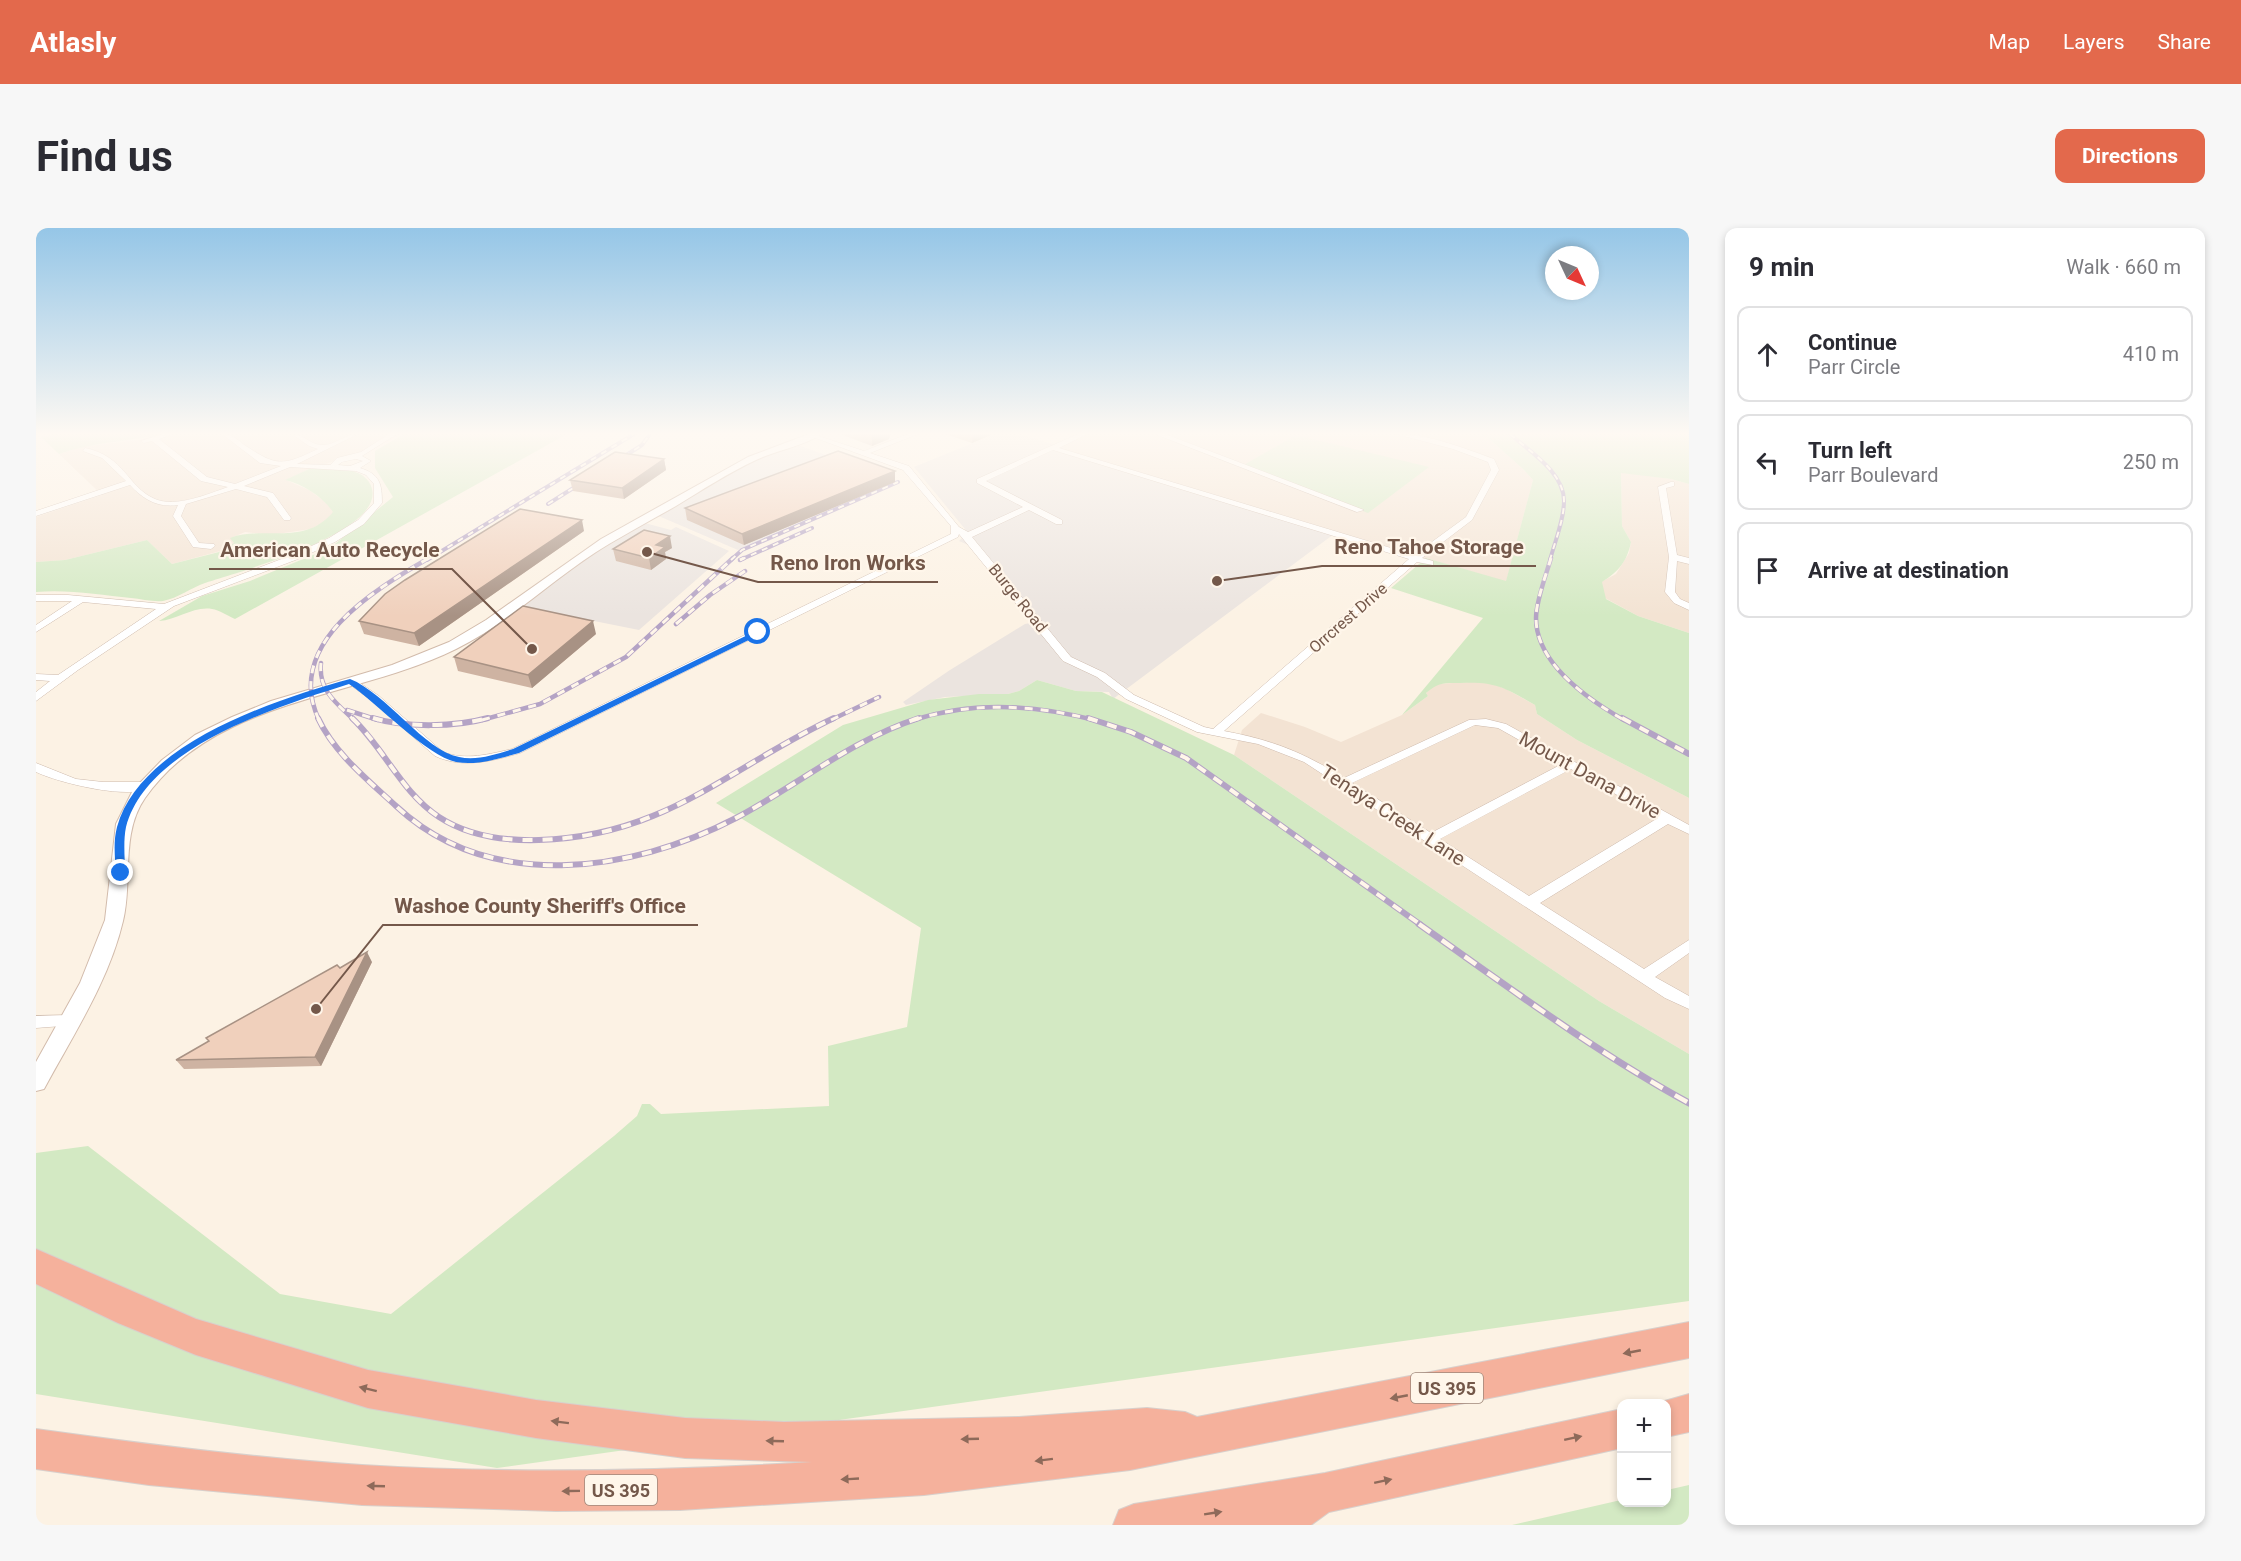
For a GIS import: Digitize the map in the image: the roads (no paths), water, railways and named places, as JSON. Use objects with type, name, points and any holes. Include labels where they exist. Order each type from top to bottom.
[{"type":"highway","points":[[36,1266],[196,1338],[368,1389],[536,1419],[685,1438],[784,1442],[1019,1437],[1147,1427],[1205,1435]]},
{"type":"highway","name":"US 395","points":[[36,1449],[149,1465],[363,1485],[556,1491],[680,1490],[924,1475],[1130,1450],[1689,1340]]},
{"type":"highway","points":[[1671,1417],[1689,1413]]},
{"type":"highway","points":[[1134,1525],[1325,1493],[1617,1429]]},
{"type":"highway","points":[[1272,1525],[1325,1493]]},
{"type":"main road","points":[[36,1082],[91,980],[108,938],[119,895],[119,840],[122,825],[145,786],[173,759],[226,725],[268,707],[423,658],[461,642],[588,552],[690,495]]},
{"type":"street","points":[[36,514],[94,495]]},
{"type":"street","points":[[145,495],[153,502],[182,504],[216,495]]},
{"type":"street","points":[[268,495],[287,518]]},
{"type":"street","points":[[36,698],[59,678],[166,607],[196,592],[290,560],[325,545],[363,518],[378,501],[380,495]]},
{"type":"street","name":"Burge Road","points":[[929,495],[957,529],[967,536],[1067,658],[1079,666]]},
{"type":"street","points":[[1005,495],[1059,522]]},
{"type":"street","points":[[1205,495],[1430,563]]},
{"type":"street","points":[[1319,495],[1360,510]]},
{"type":"street","name":"Orrcrest Drive","points":[[1215,733],[1415,559],[1469,518],[1482,495]]},
{"type":"street","points":[[1663,495],[1672,557],[1670,592],[1677,601],[1689,607]]},
{"type":"street","points":[[182,504],[177,516],[180,524],[196,545],[212,546]]},
{"type":"street","points":[[967,536],[1029,507]]},
{"type":"street","points":[[350,681],[375,698],[440,754],[458,760],[494,758],[516,751],[952,538],[957,529]]},
{"type":"street","points":[[1672,557],[1689,561]]},
{"type":"street","points":[[36,598],[82,599],[166,607]]},
{"type":"street","points":[[36,629],[82,599]]},
{"type":"street","name":"Tenaya Creek Lane","points":[[1079,666],[1101,675],[1130,697],[1201,730],[1245,737],[1276,746],[1308,760],[1644,977],[1689,1003]]},
{"type":"street","points":[[36,677],[59,678]]},
{"type":"street","name":"Mount Dana Drive","points":[[1343,783],[1473,722],[1490,722],[1502,726],[1689,830]]},
{"type":"street","points":[[1430,839],[1571,764]]},
{"type":"street","points":[[36,767],[63,780],[83,785],[108,788],[145,786]]},
{"type":"street","points":[[1529,903],[1668,818]]},
{"type":"street","points":[[1644,977],[1689,945]]},
{"type":"street","points":[[36,1022],[69,1021]]},
{"type":"railway","points":[[427,560],[535,495]]},
{"type":"railway","points":[[548,504],[563,495]]},
{"type":"railway","points":[[731,560],[742,550],[869,495]]},
{"type":"railway","points":[[1550,560],[1563,516],[1563,495]]},
{"type":"railway","points":[[744,558],[740,560],[812,528]]},
{"type":"railway","points":[[319,720],[311,693],[313,667],[323,644],[340,622],[361,603],[429,558]]},
{"type":"railway","points":[[482,720],[540,704],[626,657],[733,558]]},
{"type":"railway","points":[[1551,558],[1536,611],[1538,635],[1545,651],[1567,679],[1595,702],[1624,720]]},
{"type":"railway","points":[[676,624],[710,595],[745,571]]},
{"type":"railway","points":[[321,663],[322,681],[325,688],[335,702],[353,719]]},
{"type":"railway","points":[[831,720],[879,697]]},
{"type":"railway","points":[[914,720],[958,710],[1004,707],[1050,711],[1094,720]]},
{"type":"railway","points":[[347,710],[378,720]]},
{"type":"railway","points":[[373,718],[415,725],[461,723],[488,718]]},
{"type":"railway","points":[[353,719],[414,796],[439,817],[462,829],[487,836],[539,840],[584,836],[624,826],[660,813],[834,718]]},
{"type":"railway","points":[[319,720],[333,743],[353,766],[396,806],[433,834],[474,852],[517,863],[562,865],[607,861],[652,852],[695,837],[759,805],[870,738],[919,718]]},
{"type":"railway","points":[[1088,718],[1131,732],[1186,758],[1421,925]]},
{"type":"railway","points":[[1622,718],[1689,754]]},
{"type":"railway","points":[[1419,924],[1585,1040],[1689,1103]]},
{"type":"place","name":"Reno Iron Works","points":[[647,552]]},
{"type":"place","name":"Reno Tahoe Storage","points":[[1217,581]]},
{"type":"place","name":"American Auto Recycle","points":[[532,649]]},
{"type":"place","name":"Washoe County Sheriff's Office","points":[[316,1009]]}]
